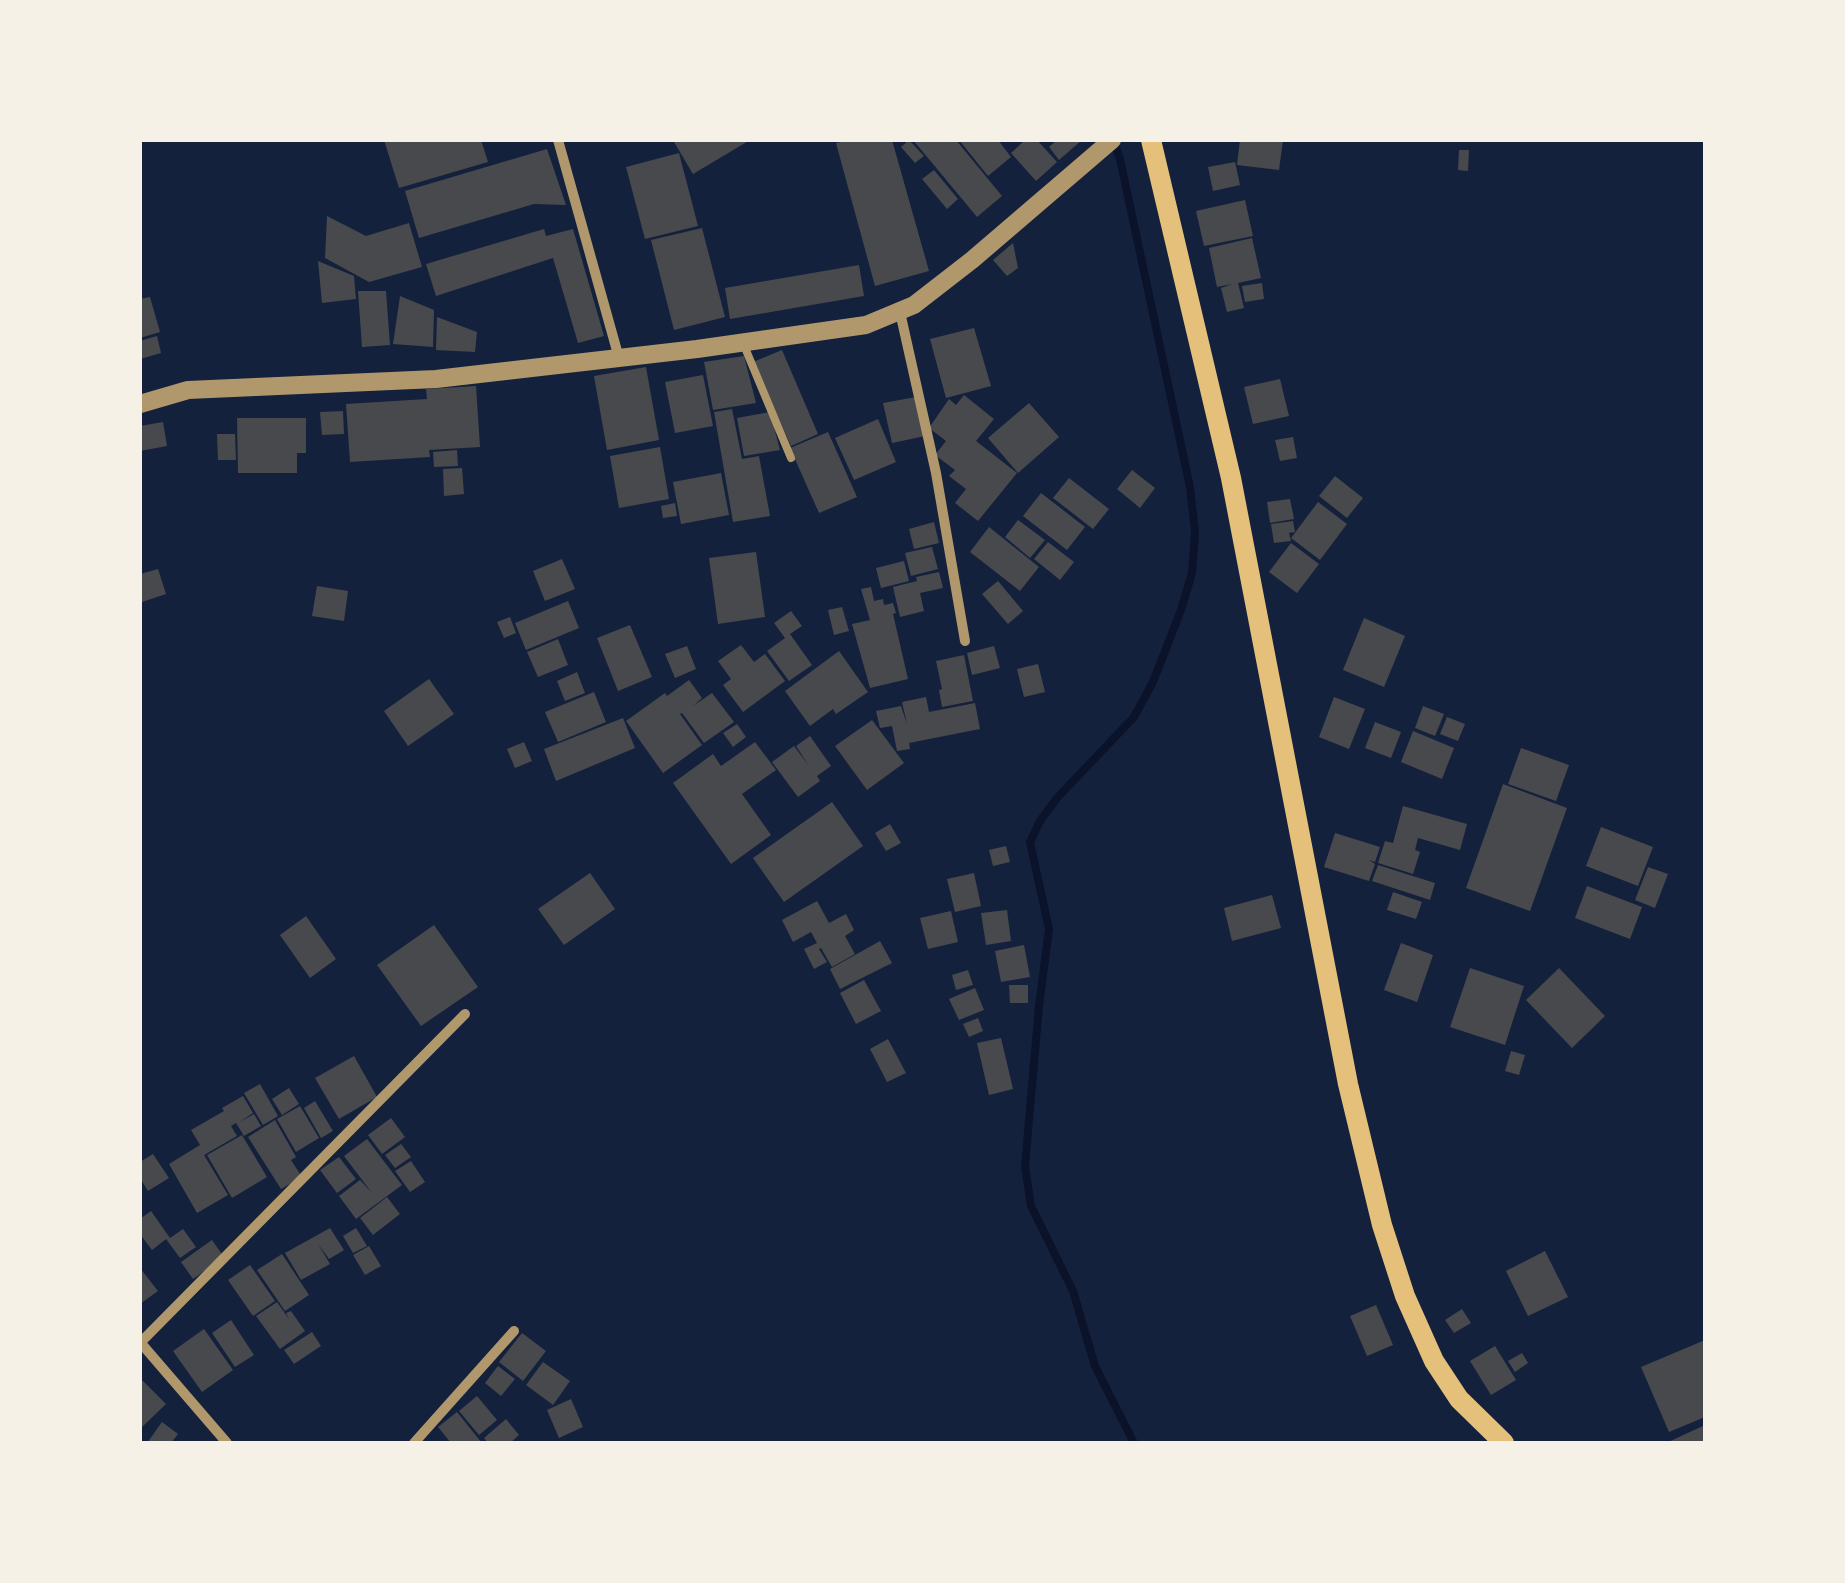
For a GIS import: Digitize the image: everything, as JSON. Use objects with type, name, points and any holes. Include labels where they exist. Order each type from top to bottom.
[{"type":"main road","points":[[1151,140],[1231,478],[1348,1084],[1382,1225],[1406,1296],[1434,1360],[1459,1399],[1504,1443]]},
{"type":"street","points":[[558,140],[619,358]]},
{"type":"street","points":[[140,404],[188,390],[436,378],[866,325],[914,305],[1112,140]]},
{"type":"street","points":[[900,312],[936,473],[965,641]]},
{"type":"street","points":[[227,1443],[140,1343],[464,1014]]},
{"type":"street","points":[[414,1443],[514,1331]]},
{"type":"lane","points":[[743,342],[791,458]]},
{"type":"building","points":[[384,140],[481,140],[488,162],[399,188]]},
{"type":"building","points":[[750,140],[693,174],[674,142]]},
{"type":"building","points":[[892,140],[929,271],[875,286],[836,143]]},
{"type":"building","points":[[909,140],[924,156],[915,163],[901,147]]},
{"type":"building","points":[[913,140],[956,140],[1002,196],[977,217]]},
{"type":"building","points":[[959,140],[998,140],[1011,157],[988,176]]},
{"type":"building","points":[[1025,140],[1037,140],[1057,162],[1036,181],[1011,153]]},
{"type":"building","points":[[1057,140],[1082,140],[1059,160],[1049,147]]},
{"type":"building","points":[[1240,140],[1283,140],[1279,170],[1237,165]]},
{"type":"building","points":[[547,149],[566,205],[534,204],[419,238],[405,191]]},
{"type":"building","points":[[1459,150],[1469,150],[1468,171],[1458,170]]},
{"type":"building","points":[[679,153],[698,226],[645,239],[626,167]]},
{"type":"building","points":[[1235,162],[1240,185],[1213,191],[1208,167]]},
{"type":"building","points":[[934,170],[958,199],[947,209],[922,179]]},
{"type":"building","points":[[1245,200],[1253,236],[1204,246],[1196,211]]},
{"type":"building","points":[[327,216],[366,236],[409,223],[422,267],[369,282],[325,258]]},
{"type":"building","points":[[702,228],[725,317],[674,330],[651,240]]},
{"type":"building","points":[[544,229],[546,236],[573,229],[604,336],[578,343],[553,258],[436,296],[426,264]]},
{"type":"building","points":[[1252,238],[1261,278],[1238,283],[1244,308],[1227,312],[1221,288],[1232,284],[1217,287],[1209,248]]},
{"type":"building","points":[[1013,243],[1018,268],[1007,276],[993,260]]},
{"type":"building","points":[[318,261],[354,276],[356,299],[322,303]]},
{"type":"building","points":[[859,265],[864,296],[730,319],[725,288]]},
{"type":"building","points":[[1262,283],[1264,299],[1245,302],[1242,286]]},
{"type":"building","points":[[358,291],[386,291],[390,345],[362,347]]},
{"type":"building","points":[[400,296],[434,310],[433,347],[393,344]]},
{"type":"building","points":[[150,297],[160,332],[140,338],[140,299]]},
{"type":"building","points":[[437,317],[477,332],[475,352],[436,350]]},
{"type":"building","points":[[974,328],[991,386],[946,398],[930,339]]},
{"type":"building","points":[[157,336],[161,353],[140,359],[140,341]]},
{"type":"building","points":[[782,350],[818,434],[791,446],[753,362]]},
{"type":"building","points":[[744,356],[756,403],[713,410],[704,362]]},
{"type":"building","points":[[646,367],[659,440],[607,450],[594,376]]},
{"type":"building","points":[[703,375],[713,426],[675,433],[665,382]]},
{"type":"building","points":[[1280,379],[1289,416],[1253,424],[1244,387]]},
{"type":"building","points":[[476,386],[480,447],[429,450],[430,457],[350,462],[346,404],[427,399],[426,389]]},
{"type":"building","points":[[964,395],[994,419],[976,441],[1017,473],[978,521],[955,503],[966,489],[949,476],[955,470],[935,455],[946,441],[929,428],[949,399],[956,405]]},
{"type":"building","points":[[916,397],[925,436],[892,443],[883,403]]},
{"type":"building","points":[[1029,403],[1059,437],[1018,473],[988,438]]},
{"type":"building","points":[[732,409],[742,459],[759,456],[770,516],[733,522],[714,412]]},
{"type":"building","points":[[343,411],[344,434],[322,435],[320,412]]},
{"type":"building","points":[[770,412],[780,450],[744,456],[737,418]]},
{"type":"building","points":[[237,418],[306,418],[306,453],[297,453],[297,473],[238,473]]},
{"type":"building","points":[[878,419],[896,462],[854,480],[835,438]]},
{"type":"building","points":[[163,422],[167,446],[140,451],[140,426]]},
{"type":"building","points":[[828,432],[857,497],[819,513],[790,448]]},
{"type":"building","points":[[217,434],[235,434],[236,460],[218,460]]},
{"type":"building","points":[[1293,437],[1297,458],[1280,461],[1275,440]]},
{"type":"building","points":[[660,447],[669,499],[619,508],[610,456]]},
{"type":"building","points":[[457,450],[458,466],[434,467],[433,452]]},
{"type":"building","points":[[462,468],[464,494],[444,496],[443,469]]},
{"type":"building","points":[[1132,470],[1155,488],[1140,508],[1117,489]]},
{"type":"building","points":[[721,473],[729,515],[681,524],[673,482]]},
{"type":"building","points":[[1335,476],[1363,498],[1347,518],[1319,496]]},
{"type":"building","points":[[1069,478],[1109,509],[1093,529],[1053,498]]},
{"type":"building","points":[[1041,493],[1085,527],[1067,550],[1023,516]]},
{"type":"building","points":[[1290,499],[1294,519],[1270,523],[1267,502]]},
{"type":"building","points":[[1318,502],[1347,524],[1320,560],[1291,538]]},
{"type":"building","points":[[675,503],[677,516],[663,518],[661,506]]},
{"type":"building","points":[[1018,520],[1045,540],[1030,558],[1005,537]]},
{"type":"building","points":[[1293,521],[1295,532],[1289,533],[1291,541],[1274,543],[1271,524]]},
{"type":"building","points":[[934,522],[939,543],[914,549],[909,529]]},
{"type":"building","points":[[989,527],[1039,567],[1020,591],[970,552]]},
{"type":"building","points":[[1048,542],[1074,562],[1060,580],[1034,559]]},
{"type":"building","points":[[1291,543],[1319,564],[1297,593],[1269,572]]},
{"type":"building","points":[[932,547],[938,569],[911,576],[905,553]]},
{"type":"building","points":[[756,552],[765,617],[718,624],[709,558]]},
{"type":"building","points":[[562,559],[575,589],[545,601],[533,571]]},
{"type":"building","points":[[904,561],[909,581],[881,588],[876,568]]},
{"type":"building","points":[[158,569],[166,594],[142,602],[140,574]]},
{"type":"building","points":[[939,572],[943,588],[920,593],[924,611],[900,617],[893,587]]},
{"type":"building","points":[[998,581],[1023,611],[1008,624],[982,594]]},
{"type":"building","points":[[317,586],[348,591],[344,621],[312,616]]},
{"type":"building","points":[[871,587],[874,601],[893,603],[908,679],[870,688],[852,624],[870,620],[861,589]]},
{"type":"building","points":[[568,601],[579,628],[526,650],[515,623]]},
{"type":"building","points":[[842,607],[849,631],[834,635],[828,610]]},
{"type":"building","points":[[791,611],[802,626],[790,634],[812,665],[789,681],[767,651],[785,638],[774,623]]},
{"type":"building","points":[[510,617],[516,633],[504,638],[497,622]]},
{"type":"building","points":[[1364,618],[1405,636],[1384,687],[1343,670]]},
{"type":"building","points":[[630,625],[652,677],[618,691],[597,638]]},
{"type":"building","points":[[558,639],[568,665],[538,677],[527,652]]},
{"type":"building","points":[[741,645],[754,662],[765,654],[785,681],[743,712],[723,685],[731,679],[718,661]]},
{"type":"building","points":[[687,646],[696,669],[675,678],[665,654]]},
{"type":"building","points":[[994,646],[1000,668],[972,675],[967,653]]},
{"type":"building","points":[[839,651],[868,692],[836,714],[833,709],[810,726],[785,691]]},
{"type":"building","points":[[964,655],[973,701],[942,707],[936,661]]},
{"type":"building","points":[[1038,664],[1045,692],[1024,697],[1017,669]]},
{"type":"building","points":[[577,672],[585,693],[565,701],[557,681]]},
{"type":"building","points":[[429,679],[454,714],[408,746],[384,711]]},
{"type":"building","points":[[689,680],[702,698],[693,706],[712,693],[734,722],[704,743],[680,714],[702,745],[663,773],[626,721]]},
{"type":"building","points":[[594,692],[606,722],[558,742],[545,712]]},
{"type":"building","points":[[926,697],[929,712],[975,703],[980,729],[909,743],[910,749],[897,751],[892,726],[880,728],[876,711],[901,706],[907,724],[902,702]]},
{"type":"building","points":[[1334,697],[1365,709],[1349,749],[1319,737]]},
{"type":"building","points":[[1423,706],[1444,714],[1435,736],[1415,728]]},
{"type":"building","points":[[1447,717],[1465,724],[1458,741],[1440,734]]},
{"type":"building","points":[[623,718],[635,748],[556,781],[544,749]]},
{"type":"building","points":[[872,720],[904,763],[867,790],[835,746]]},
{"type":"building","points":[[1375,722],[1401,732],[1391,758],[1365,748]]},
{"type":"building","points":[[737,724],[746,737],[733,747],[723,733]]},
{"type":"building","points":[[1413,731],[1454,748],[1442,779],[1401,762]]},
{"type":"building","points":[[810,736],[831,766],[817,776],[820,781],[798,797],[772,762],[794,746],[809,766],[796,746]]},
{"type":"building","points":[[524,742],[532,761],[515,768],[507,749]]},
{"type":"building","points":[[755,742],[776,770],[742,794],[771,835],[731,864],[673,783],[713,754],[721,766]]},
{"type":"building","points":[[1521,748],[1569,765],[1556,801],[1508,784]]},
{"type":"building","points":[[1503,784],[1567,808],[1530,911],[1466,888]]},
{"type":"building","points":[[832,802],[863,846],[784,902],[753,858]]},
{"type":"building","points":[[1403,806],[1467,824],[1460,850],[1418,838],[1415,850],[1420,852],[1413,874],[1378,863],[1385,841],[1393,843]]},
{"type":"building","points":[[890,824],[901,843],[886,851],[875,833]]},
{"type":"building","points":[[1601,827],[1653,847],[1638,886],[1586,866]]},
{"type":"building","points":[[1335,833],[1380,847],[1375,862],[1369,860],[1375,864],[1369,881],[1324,867]]},
{"type":"building","points":[[1006,846],[1010,862],[993,866],[989,850]]},
{"type":"building","points":[[1378,865],[1435,883],[1430,900],[1372,881]]},
{"type":"building","points":[[1648,867],[1668,874],[1655,908],[1635,900]]},
{"type":"building","points":[[590,873],[615,909],[564,945],[538,909]]},
{"type":"building","points":[[974,873],[981,906],[955,912],[947,879]]},
{"type":"building","points":[[1587,886],[1642,907],[1630,939],[1575,918]]},
{"type":"building","points":[[1393,892],[1422,902],[1416,919],[1387,910]]},
{"type":"building","points":[[1272,895],[1281,928],[1232,941],[1224,908]]},
{"type":"building","points":[[817,901],[829,923],[846,914],[854,930],[845,936],[855,954],[832,967],[821,948],[827,962],[814,969],[804,949],[817,943],[811,932],[793,942],[782,920]]},
{"type":"building","points":[[1007,910],[1011,941],[986,945],[981,913]]},
{"type":"building","points":[[951,911],[958,942],[928,949],[920,918]]},
{"type":"building","points":[[306,916],[336,959],[310,978],[280,935]]},
{"type":"building","points":[[434,925],[478,987],[421,1026],[377,965]]},
{"type":"building","points":[[880,941],[892,963],[840,989],[830,969]]},
{"type":"building","points":[[1401,943],[1433,955],[1417,1002],[1384,990]]},
{"type":"building","points":[[1024,945],[1030,977],[1001,982],[995,951]]},
{"type":"building","points":[[1470,968],[1524,986],[1505,1045],[1450,1027]]},
{"type":"building","points":[[1559,968],[1605,1016],[1572,1048],[1526,1000]]},
{"type":"building","points":[[968,970],[973,985],[956,990],[952,975]]},
{"type":"building","points":[[864,980],[881,1011],[856,1024],[840,993]]},
{"type":"building","points":[[1009,985],[1028,985],[1028,1003],[1010,1003]]},
{"type":"building","points":[[975,988],[984,1010],[959,1020],[949,999]]},
{"type":"building","points":[[978,1018],[983,1031],[969,1037],[963,1024]]},
{"type":"building","points":[[1001,1038],[1013,1089],[989,1095],[977,1043]]},
{"type":"building","points":[[888,1039],[906,1073],[887,1082],[870,1049]]},
{"type":"building","points":[[1511,1051],[1525,1055],[1519,1075],[1505,1071]]},
{"type":"building","points":[[354,1056],[377,1097],[339,1119],[315,1078]]},
{"type":"building","points":[[260,1084],[278,1116],[263,1125],[244,1093]]},
{"type":"building","points":[[289,1088],[299,1104],[282,1115],[272,1099]]},
{"type":"building","points":[[243,1096],[253,1113],[240,1122],[254,1114],[261,1126],[244,1136],[236,1123],[231,1126],[237,1136],[204,1155],[228,1195],[197,1213],[169,1164],[200,1145],[191,1130]]},
{"type":"building","points":[[315,1101],[333,1131],[321,1138],[304,1108]]},
{"type":"building","points":[[300,1106],[319,1138],[296,1152],[277,1119]]},
{"type":"building","points":[[391,1118],[405,1137],[382,1154],[368,1135]]},
{"type":"building","points":[[275,1120],[296,1157],[291,1160],[302,1177],[281,1189],[248,1137]]},
{"type":"building","points":[[242,1135],[267,1177],[232,1198],[207,1155]]},
{"type":"building","points":[[367,1139],[402,1185],[356,1219],[339,1196],[360,1180],[372,1193],[344,1156]]},
{"type":"building","points":[[401,1144],[411,1157],[395,1168],[385,1155]]},
{"type":"building","points":[[153,1154],[169,1178],[148,1191],[140,1178],[140,1162]]},
{"type":"building","points":[[339,1157],[356,1179],[337,1193],[320,1170]]},
{"type":"building","points":[[411,1161],[425,1182],[410,1192],[395,1171]]},
{"type":"building","points":[[387,1197],[400,1214],[373,1235],[360,1218]]},
{"type":"building","points":[[151,1211],[170,1238],[183,1229],[196,1247],[180,1258],[166,1239],[152,1250],[140,1234],[140,1219]]},
{"type":"building","points":[[330,1228],[344,1250],[329,1259],[318,1244],[330,1264],[301,1280],[285,1253]]},
{"type":"building","points":[[356,1228],[367,1246],[353,1253],[343,1236]]},
{"type":"building","points":[[212,1240],[224,1257],[193,1279],[181,1262]]},
{"type":"building","points":[[369,1246],[381,1266],[365,1275],[353,1255]]},
{"type":"building","points":[[1545,1251],[1568,1297],[1528,1316],[1506,1271]]},
{"type":"building","points":[[282,1254],[309,1295],[285,1311],[257,1270]]},
{"type":"building","points":[[250,1265],[275,1301],[253,1316],[228,1280]]},
{"type":"building","points":[[140,1268],[158,1291],[140,1304]]},
{"type":"building","points":[[277,1302],[289,1319],[286,1313],[291,1311],[305,1331],[280,1349],[256,1316]]},
{"type":"building","points":[[1376,1305],[1393,1345],[1367,1356],[1350,1316]]},
{"type":"building","points":[[1462,1309],[1471,1323],[1454,1333],[1445,1320]]},
{"type":"building","points":[[231,1320],[254,1355],[235,1367],[212,1333]]},
{"type":"building","points":[[204,1329],[233,1370],[202,1392],[173,1351]]},
{"type":"building","points":[[312,1332],[321,1346],[294,1364],[284,1350]]},
{"type":"building","points":[[522,1333],[546,1351],[523,1381],[499,1362]]},
{"type":"building","points":[[1705,1340],[1705,1417],[1669,1432],[1641,1367]]},
{"type":"building","points":[[1495,1346],[1516,1380],[1491,1395],[1470,1361]]},
{"type":"building","points":[[1522,1353],[1528,1363],[1515,1372],[1508,1361]]},
{"type":"building","points":[[543,1362],[570,1381],[553,1405],[526,1385]]},
{"type":"building","points":[[498,1366],[515,1379],[501,1396],[485,1383]]},
{"type":"building","points":[[140,1378],[166,1404],[140,1429]]},
{"type":"building","points":[[477,1396],[497,1420],[479,1435],[459,1411]]},
{"type":"building","points":[[571,1399],[583,1427],[559,1438],[547,1410]]},
{"type":"building","points":[[457,1412],[482,1443],[451,1443],[438,1427]]},
{"type":"building","points":[[506,1419],[519,1435],[510,1443],[488,1443],[484,1438]]},
{"type":"building","points":[[162,1422],[178,1434],[171,1443],[147,1443]]},
{"type":"building","points":[[1705,1425],[1705,1443],[1666,1443]]},
{"type":"waterway","points":[[1114,143],[1190,487],[1195,532],[1192,573],[1153,682],[1134,717],[1057,798],[1030,842],[1049,929],[1025,1166],[1031,1206],[1073,1291],[1095,1366],[1134,1443]]}]
